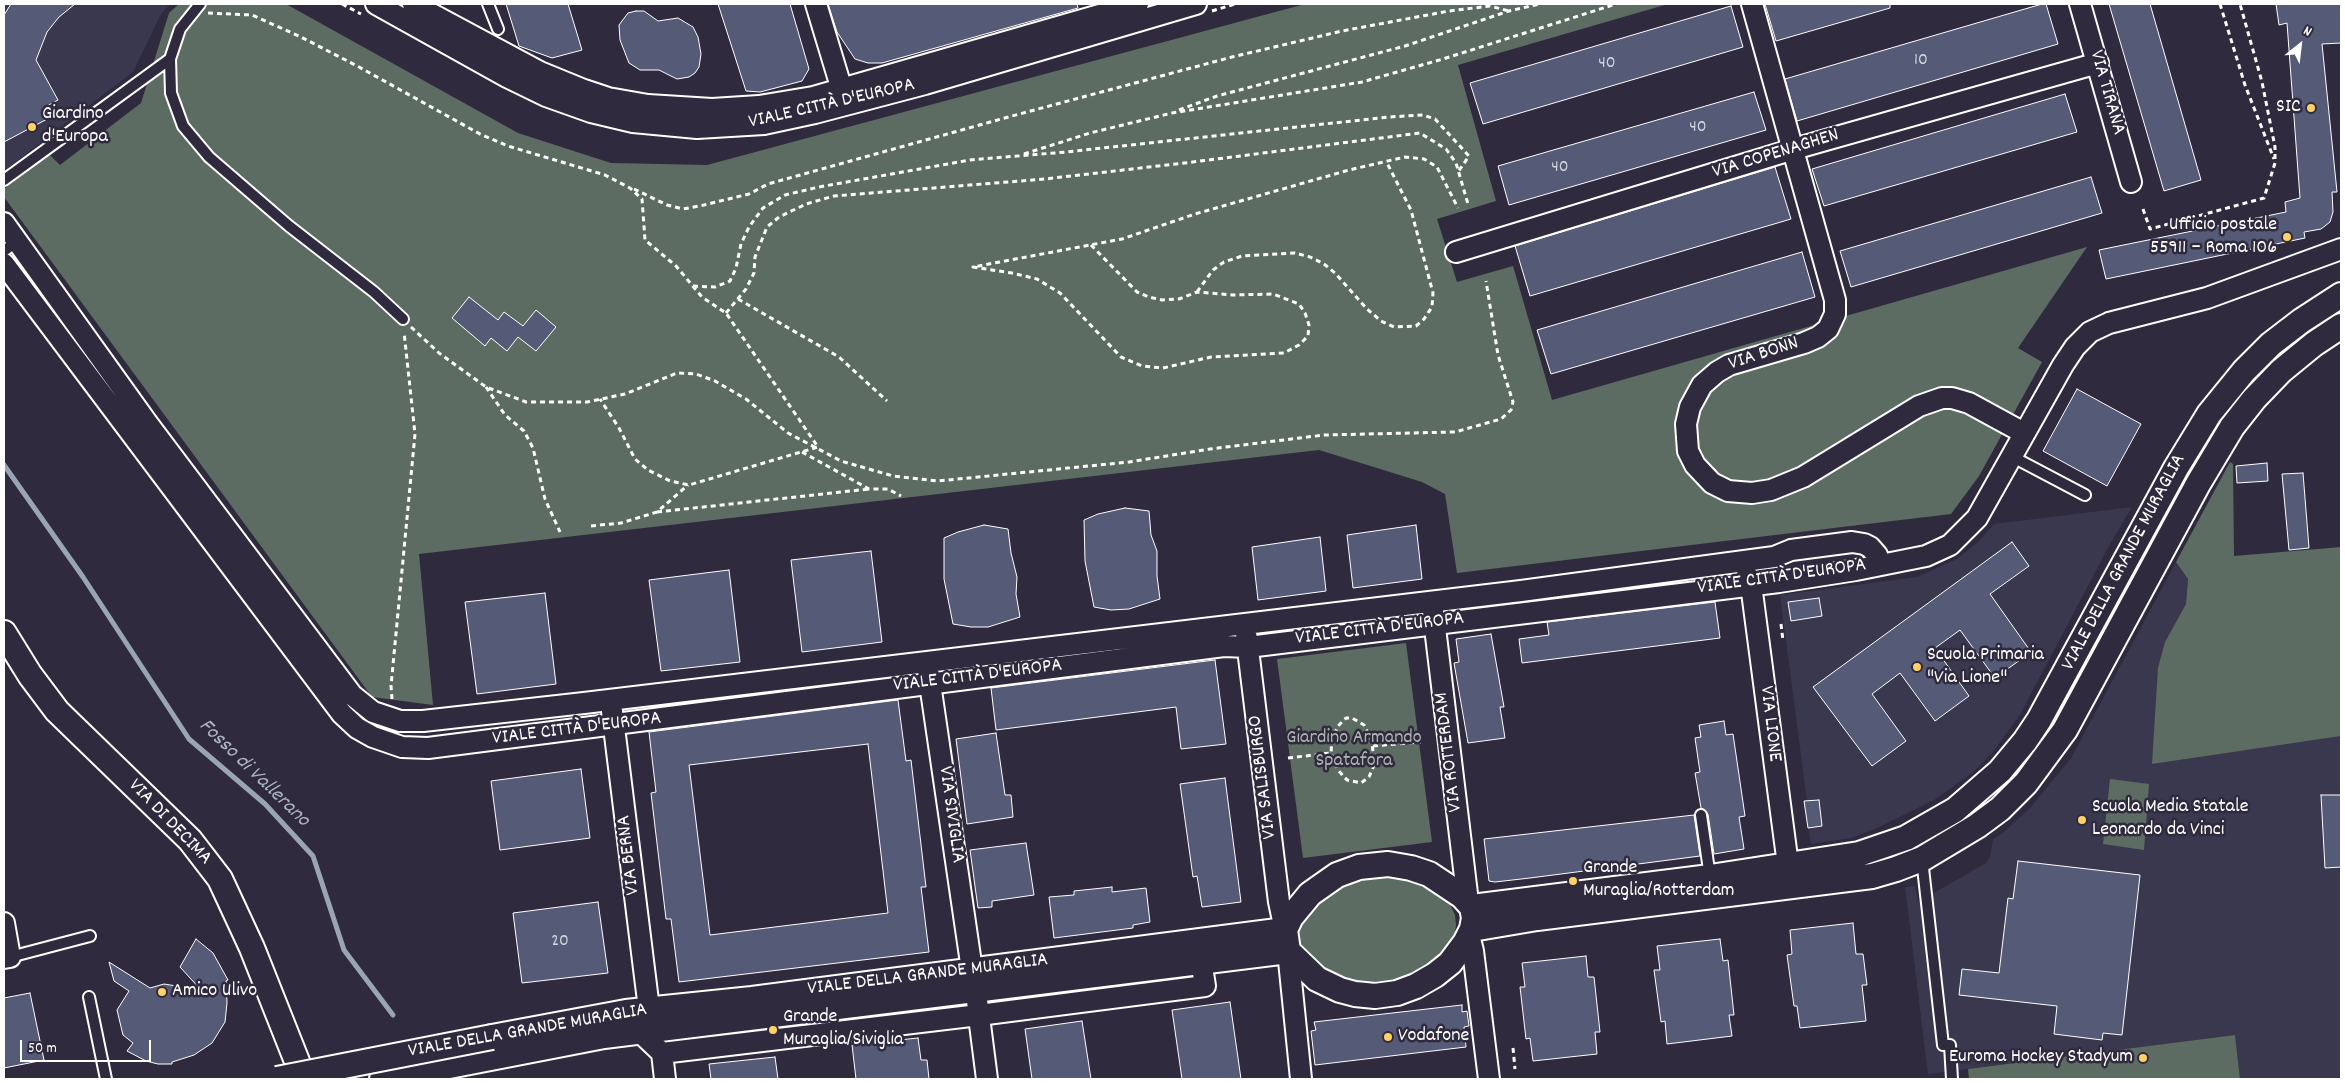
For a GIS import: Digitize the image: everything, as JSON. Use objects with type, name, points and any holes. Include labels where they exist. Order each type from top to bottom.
[{"type":"street","name":"VIALE CITTÀ D'EUROPA","points":[[376,4],[422,11],[540,72],[595,94],[628,102],[675,108],[734,108],[844,97],[994,55],[1145,8],[1196,4]]},
{"type":"street","points":[[816,4],[844,97]]},
{"type":"street","name":"VIA BONN","points":[[1752,4],[1835,300],[1834,318],[1828,329],[1818,337],[1804,343],[1729,365],[1717,372],[1702,385],[1690,407],[1686,424],[1688,451],[1698,471],[1712,484],[1728,491],[1752,493],[1771,490],[1803,477],[1919,406],[1942,398],[1958,399],[1969,403],[2024,433]]},
{"type":"street","name":"VIA TIRANA","points":[[2080,4],[2131,182]]},
{"type":"street","name":"VIA COPENAGHEN","points":[[1456,252],[1794,149],[2098,63]]},
{"type":"street","name":"VIALE CITTÀ D'EUROPA","points":[[4,223],[10,246],[108,368],[356,700],[373,712],[389,719],[407,722],[423,721],[1245,624],[1774,557],[1791,550],[1852,542],[1870,547],[1876,552],[1880,564]]},
{"type":"street","name":"VIALE CITTÀ D'EUROPA","points":[[4,264],[185,508],[342,714],[356,728],[386,742],[408,748],[439,748],[1224,646],[1248,647],[1746,585],[1856,570],[1926,556],[1945,549],[1954,542],[1967,530],[1981,512],[2071,352],[2084,337],[2109,322],[2207,298],[2341,249]]},
{"type":"street","name":"VIALE DELLA GRANDE MURAGLIA","points":[[1470,919],[1710,877],[1860,854],[1895,842],[1946,816],[1991,780],[2025,742],[2039,720],[2176,468],[2208,414],[2244,370],[2265,350],[2301,321],[2341,295]]},
{"type":"street","name":"VIALE DELLA GRANDE MURAGLIA","points":[[1470,919],[1537,918],[1865,877],[1896,870],[1922,859],[1958,839],[1990,817],[2018,791],[2041,765],[2065,730],[2210,462],[2232,427],[2254,399],[2281,372],[2314,344],[2341,326]]},
{"type":"street","points":[[1746,585],[1748,560]]},
{"type":"street","name":"VIA LIONE","points":[[1746,585],[1752,592],[1788,865]]},
{"type":"street","name":"VIA ROTTERDAM","points":[[1432,601],[1490,1079]]},
{"type":"street","name":"VIA SALISBURGO","points":[[1245,624],[1279,902],[1286,940],[1301,1079]]},
{"type":"street","name":"VIA DI DECIMA","points":[[4,633],[30,675],[67,722],[190,840],[205,857],[220,879],[252,948],[304,1079]]},
{"type":"street","name":"VIA DI DECIMA","points":[[4,661],[30,675]]},
{"type":"street","name":"VIA SIVIGLIA","points":[[927,661],[987,1079]]},
{"type":"street","name":"VIA BERNA","points":[[610,700],[649,1010]]},
{"type":"street","points":[[1388,864],[1420,871],[1450,887],[1470,919],[1455,957],[1436,976],[1407,990],[1381,995],[1355,994],[1332,987],[1308,972],[1286,940],[1300,904],[1318,888],[1342,872],[1366,866],[1388,864]]},
{"type":"street","points":[[4,923],[7,958]]},
{"type":"street","name":"VIALE DELLA GRANDE MURAGLIA","points":[[492,1047],[612,1014],[752,999],[1201,960],[1286,940]]},
{"type":"street","name":"VIALE DELLA GRANDE MURAGLIA","points":[[277,1079],[492,1047],[640,1032],[973,980],[1286,940]]},
{"type":"street","points":[[662,1053],[1205,986],[1201,960]]},
{"type":"street","points":[[640,1032],[662,1053],[665,1079]]},
{"type":"street","points":[[382,1079],[492,1047]]},
{"type":"lane","points":[[488,4],[498,29]]},
{"type":"lane","points":[[196,7],[176,35],[170,59],[169,80],[173,102],[183,126],[201,150],[289,226],[366,286],[403,319]]},
{"type":"lane","points":[[4,180],[170,59]]},
{"type":"lane","points":[[91,382],[108,368]]},
{"type":"lane","points":[[2012,456],[2085,495]]},
{"type":"lane","points":[[185,508],[202,494]]},
{"type":"lane","points":[[261,609],[278,597]]},
{"type":"lane","points":[[1702,815],[1710,877]]},
{"type":"lane","points":[[1922,859],[1943,1045],[1950,1045],[1952,1079]]},
{"type":"lane","points":[[7,958],[90,936]]},
{"type":"lane","points":[[89,997],[106,1079]]},
{"type":"path","points":[[1172,113],[1217,96],[1405,46],[1509,11],[1540,4]]},
{"type":"path","points":[[1018,156],[1090,133],[1172,113],[1362,82],[1443,60],[1616,4]]},
{"type":"path","points":[[2220,4],[2245,85],[2275,163]]},
{"type":"path","points":[[2143,209],[2150,229],[2264,198],[2275,163],[2271,125],[2262,82],[2240,4]]},
{"type":"path","points":[[196,7],[252,15],[351,63],[487,137],[508,146],[605,175],[667,205],[683,209],[749,194],[768,184],[1232,57],[1342,31],[1449,11],[1490,6],[1509,11]]},
{"type":"path","points":[[692,286],[715,287],[730,282],[736,268],[741,244],[749,227],[763,208],[785,196],[819,186],[970,160],[1423,115],[1435,119],[1469,156],[1458,172]]},
{"type":"path","points":[[726,313],[746,289],[754,273],[755,257],[767,228],[779,217],[806,204],[834,196],[1046,179],[1420,133],[1446,148],[1456,163],[1468,204]]},
{"type":"path","points":[[1091,245],[1137,292],[1162,300],[1179,299],[1197,292],[1233,295],[1273,294],[1299,304],[1305,313],[1309,325],[1308,336],[1299,345],[1284,353],[1211,357],[1164,368],[1142,366],[1121,357],[1060,294],[1037,279],[1012,273],[973,268],[1091,245],[1122,239],[1195,214],[1405,157],[1424,159],[1437,167],[1458,208]]},
{"type":"path","points":[[1197,292],[1213,270],[1224,262],[1242,256],[1295,253],[1310,257],[1324,264],[1381,321],[1394,327],[1416,326],[1424,319],[1432,307],[1433,293],[1411,210],[1386,161]]},
{"type":"path","points":[[630,188],[642,199],[645,240],[676,266],[702,297],[726,313],[818,447]]},
{"type":"path","points":[[403,319],[439,353],[486,387],[526,402],[587,402],[625,394],[677,373],[696,374],[746,399],[788,433],[818,447],[841,461],[893,476],[938,481],[1129,462],[1324,434],[1455,432],[1501,419],[1511,410],[1513,402],[1498,355],[1486,281]]},
{"type":"path","points":[[738,299],[839,357],[888,400]]},
{"type":"path","points":[[392,700],[391,686],[415,434],[403,319]]},
{"type":"path","points":[[486,387],[505,415],[524,431],[533,448],[546,499],[560,532]]},
{"type":"path","points":[[600,399],[620,428],[635,459],[648,470],[663,477],[689,484]]},
{"type":"path","points":[[657,512],[689,484],[818,447]]},
{"type":"path","points":[[801,452],[869,489]]},
{"type":"path","points":[[592,526],[621,523],[657,512],[869,489],[888,489],[900,496]]},
{"type":"path","points":[[1781,624],[1783,641]]},
{"type":"path","points":[[1346,718],[1352,718],[1364,725],[1370,735],[1373,746],[1372,771],[1369,777],[1361,783],[1351,782],[1342,776],[1331,753],[1335,731],[1341,722],[1346,718]]},
{"type":"path","points":[[1373,746],[1421,742]]},
{"type":"path","points":[[1288,758],[1331,753]]},
{"type":"path","points":[[1513,1048],[1515,1069]]},
{"type":"shaded area","name":"Giardino d'Europa","points":[[4,4],[170,4],[161,14],[133,72],[4,171]]},
{"type":"shaded area","name":"Scuola Primaria \"Via Lione\"","points":[[2132,507],[2110,544],[2021,713],[1993,752],[1972,773],[1934,800],[1875,829],[1851,838],[1811,844],[1804,802],[1807,801],[1780,595],[1917,577],[1957,559],[1978,542],[1994,524]]},
{"type":"shaded area","points":[[2176,562],[2188,579],[2186,605],[2165,642],[2152,764],[2341,736],[2341,1079],[2240,1079],[2235,1035],[1928,1074],[1905,887],[1915,886],[1918,902],[1986,863],[1990,857],[1993,839],[2003,833],[2030,808],[2071,758]]},
{"type":"green space","points":[[179,4],[286,4],[518,133],[611,163],[707,165],[1305,4],[1668,4],[1458,65],[1496,201],[1437,219],[1457,282],[1513,266],[1552,400],[2087,247],[2018,348],[2042,362],[1979,476],[1951,514],[1457,573],[1445,494],[1422,482],[1319,450],[419,554],[433,705],[372,697],[4,197],[4,189],[50,155],[60,165],[141,103],[169,13]]},
{"type":"green space","points":[[2230,462],[2233,464],[2234,556],[2341,547],[2341,736],[2152,764],[2158,668],[2165,642],[2186,604],[2188,579],[2176,562]]},
{"type":"green space","name":"Giardino Armando Spatafora","points":[[1406,643],[1432,842],[1303,858],[1277,659]]},
{"type":"green space","points":[[2110,779],[2149,784],[2144,850],[2103,844]]},
{"type":"green space","points":[[1377,876],[1405,878],[1438,893],[1449,902],[1455,915],[1454,939],[1447,950],[1424,970],[1396,983],[1366,986],[1334,978],[1300,950],[1298,926],[1324,895],[1354,880]]},
{"type":"green space","name":"Euroma Hockey Stadyum","points":[[2235,1035],[2240,1079],[1969,1079],[1968,1069]]},
{"type":"building","name":"Giardino d'Europa","points":[[11,4],[75,4],[59,17],[47,32],[36,60],[58,100],[45,107],[51,117],[4,142],[4,15]]},
{"type":"building","points":[[506,4],[568,4],[582,50],[552,58],[519,46]]},
{"type":"building","points":[[718,4],[790,4],[809,69],[802,81],[760,92],[746,91]]},
{"type":"building","points":[[828,4],[1077,4],[1078,8],[882,63],[868,63],[855,59],[837,32]]},
{"type":"building","points":[[1765,4],[1890,4],[1890,8],[1776,41]]},
{"type":"building","points":[[2046,4],[2058,44],[1797,121],[1785,79]]},
{"type":"building","points":[[2109,4],[2150,4],[2201,180],[2164,191]]},
{"type":"building","points":[[2276,4],[2341,4],[2341,43],[2322,44],[2337,192],[2332,192],[2333,212],[2330,222],[2321,229],[2304,232],[2305,238],[2106,279],[2099,250],[2286,212],[2285,202],[2300,198],[2287,23],[2279,25]]},
{"type":"building","points":[[1731,6],[1743,47],[1483,124],[1470,83]]},
{"type":"building","points":[[644,11],[658,21],[678,18],[693,27],[698,37],[701,54],[699,67],[695,73],[689,77],[677,79],[659,70],[640,70],[629,63],[620,40],[619,25],[628,13]]},
{"type":"building","points":[[1754,92],[1766,130],[1509,205],[1498,166]]},
{"type":"building","points":[[2065,94],[2077,132],[1824,206],[1812,169]]},
{"type":"building","points":[[1775,167],[1791,219],[1530,296],[1515,246]]},
{"type":"building","points":[[2091,177],[2102,213],[1851,287],[1840,251]]},
{"type":"building","points":[[1802,252],[1815,297],[1551,374],[1537,330]]},
{"type":"building","points":[[469,297],[498,320],[504,312],[523,326],[536,310],[556,327],[536,351],[518,337],[507,351],[491,338],[485,346],[452,318]]},
{"type":"building","points":[[2077,389],[2141,424],[2107,486],[2043,451]]},
{"type":"building","points":[[2267,463],[2268,481],[2237,483],[2236,466]]},
{"type":"building","points":[[2303,473],[2309,548],[2289,550],[2282,474]]},
{"type":"building","points":[[1125,508],[1149,511],[1151,535],[1157,551],[1157,576],[1160,599],[1129,609],[1111,610],[1094,607],[1085,561],[1084,520],[1098,514]]},
{"type":"building","points":[[984,525],[1008,529],[1017,577],[1016,594],[1020,617],[988,627],[953,624],[944,579],[944,538]]},
{"type":"building","points":[[1416,525],[1422,579],[1353,588],[1347,535]]},
{"type":"building","points":[[1320,537],[1326,591],[1258,600],[1252,547]]},
{"type":"building","points":[[2012,542],[2029,566],[1990,594],[2031,652],[1995,678],[1960,630],[1935,648],[1969,696],[1935,721],[1900,673],[1872,694],[1906,741],[1872,766],[1813,687]]},
{"type":"building","points":[[871,551],[882,642],[802,652],[791,560]]},
{"type":"building","points":[[729,570],[740,662],[661,671],[649,580]]},
{"type":"building","points":[[545,593],[556,684],[477,694],[465,602]]},
{"type":"building","points":[[1819,598],[1822,616],[1791,621],[1788,602]]},
{"type":"building","points":[[1715,602],[1720,638],[1522,663],[1519,639],[1549,635],[1547,622]]},
{"type":"building","points":[[1491,634],[1504,707],[1500,707],[1505,738],[1468,743],[1454,663],[1459,662],[1456,639]]},
{"type":"building","points":[[1215,660],[1226,744],[1181,749],[1176,707],[996,730],[991,688]]},
{"type":"building","points":[[898,700],[906,761],[911,760],[926,887],[921,887],[929,952],[679,982],[671,919],[666,919],[651,793],[656,792],[649,732]],"holes":[[[868,744],[888,913],[710,935],[689,765]]]},
{"type":"building","points":[[1724,721],[1726,735],[1733,734],[1745,816],[1739,817],[1744,849],[1714,854],[1708,814],[1701,808],[1695,773],[1700,772],[1695,738],[1701,737],[1699,725]]},
{"type":"building","points":[[996,733],[1005,795],[1011,795],[1013,817],[967,824],[956,739]]},
{"type":"building","points":[[581,769],[590,838],[500,850],[491,781]]},
{"type":"building","points":[[1225,778],[1241,902],[1202,907],[1197,876],[1193,877],[1180,784]]},
{"type":"building","points":[[2321,795],[2341,795],[2341,867],[2325,868]]},
{"type":"building","points":[[1819,800],[1822,826],[1808,828],[1804,801]]},
{"type":"building","points":[[1694,815],[1700,856],[1530,878],[1489,881],[1484,839]]},
{"type":"building","points":[[1026,843],[1034,895],[992,901],[992,907],[978,908],[970,850]]},
{"type":"building","points":[[2018,861],[2140,875],[2122,1035],[2103,1033],[2102,1040],[2054,1034],[2057,1006],[1959,995],[1962,969],[1999,973],[2008,898],[2013,899]]},
{"type":"building","points":[[1112,887],[1112,892],[1146,888],[1150,922],[1133,925],[1133,928],[1054,938],[1049,897],[1074,895],[1074,891]]},
{"type":"building","points":[[598,902],[608,973],[522,983],[513,913]]},
{"type":"building","points":[[1853,923],[1856,954],[1863,954],[1867,985],[1862,985],[1866,1021],[1800,1028],[1797,1006],[1794,1006],[1787,955],[1792,954],[1790,930]]},
{"type":"building","points":[[196,939],[213,953],[228,980],[226,981],[227,1003],[225,1022],[212,1043],[194,1055],[172,1062],[172,1064],[158,1064],[146,1061],[127,1051],[133,1043],[123,1035],[117,1010],[129,991],[114,981],[109,962],[150,988],[164,984],[201,990],[180,967]]},
{"type":"building","points":[[1720,939],[1723,961],[1728,960],[1734,1015],[1729,1015],[1732,1036],[1667,1044],[1665,1021],[1661,1022],[1654,970],[1660,970],[1657,946]]},
{"type":"building","points":[[1586,956],[1588,977],[1594,977],[1600,1032],[1595,1032],[1597,1054],[1533,1061],[1530,1038],[1526,1039],[1520,987],[1525,987],[1522,963]]},
{"type":"building","points":[[30,993],[44,1060],[4,1068],[4,998]]},
{"type":"building","points":[[1230,1002],[1241,1079],[1182,1079],[1172,1010]]},
{"type":"building","name":"Vodafone","points":[[1462,1005],[1462,1012],[1467,1011],[1469,1026],[1464,1027],[1466,1047],[1315,1065],[1311,1031],[1316,1030],[1314,1022]]},
{"type":"building","points":[[1082,1021],[1091,1079],[1032,1079],[1025,1029]]},
{"type":"building","points":[[918,1038],[921,1060],[927,1060],[929,1079],[856,1079],[852,1045]]},
{"type":"building","points":[[775,1057],[778,1079],[711,1079],[709,1064]]},
{"type":"waterway","name":"Fosso di Vallerano","points":[[4,465],[83,577],[189,739],[265,804],[313,856],[344,950],[393,1015]]},
{"type":"place","name":"SIC","points":[[2311,108]]},
{"type":"place","name":"Giardino d'Europa","points":[[32,127]]},
{"type":"place","name":"Ufficio postale 55911 – Roma 106","points":[[2287,237]]},
{"type":"place","name":"Scuola Primaria \"Via Lione\"","points":[[1917,667]]},
{"type":"place","name":"Scuola Media Statale Leonardo da Vinci","points":[[2082,820]]},
{"type":"place","name":"Grande Muraglia/Rotterdam","points":[[1573,881]]},
{"type":"place","name":"Amico Ulivo","points":[[162,992]]},
{"type":"place","name":"Grande Muraglia/Siviglia","points":[[773,1030]]},
{"type":"place","name":"Vodafone","points":[[1388,1037]]},
{"type":"place","name":"Euroma Hockey Stadyum","points":[[2143,1058]]}]
